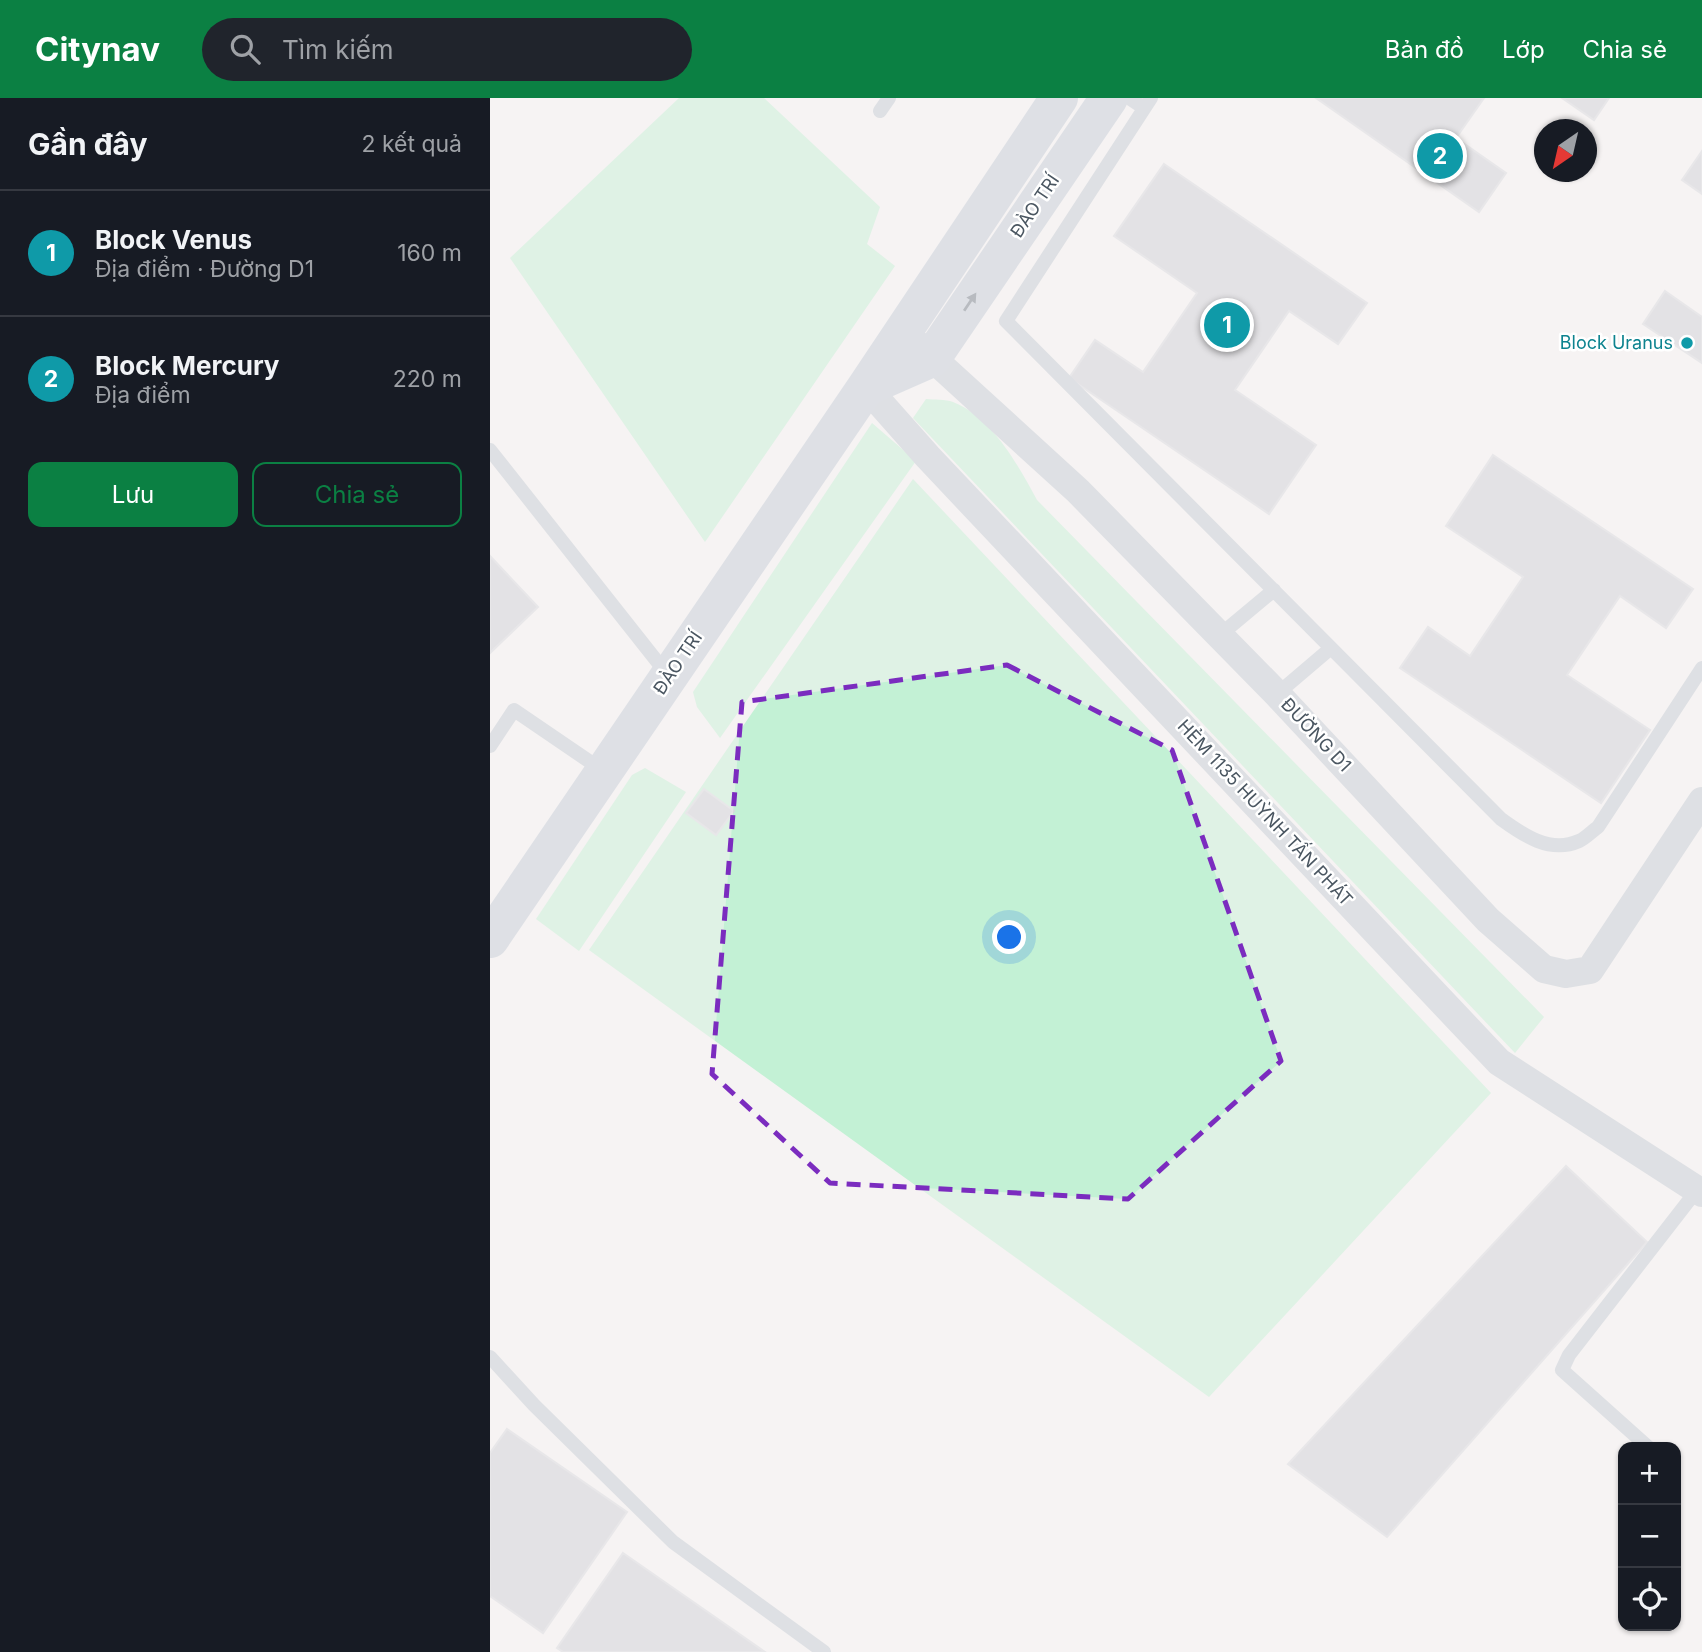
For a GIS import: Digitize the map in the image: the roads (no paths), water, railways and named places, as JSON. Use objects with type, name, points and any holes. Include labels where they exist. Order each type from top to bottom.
[{"type":"street","name":"ĐÀO TRÍ","points":[[490,939],[1059,98]]},
{"type":"street","name":"ĐÀO TRÍ","points":[[932,358],[1135,101]]},
{"type":"street","name":"ĐƯỜNG D1","points":[[903,331],[1078,491],[1278,694],[1488,920],[1544,969],[1566,974],[1590,970],[1702,801]]},
{"type":"street","points":[[866,387],[932,358]]},
{"type":"street","name":"HẺM 1135 HUỲNH TẤN PHÁT","points":[[866,387],[937,467],[1499,1062],[1699,1192]]},
{"type":"lane","points":[[880,111],[889,98]]},
{"type":"lane","points":[[1129,98],[1135,101],[1006,321],[1501,819],[1525,837],[1556,846],[1579,841],[1598,827],[1702,668]]},
{"type":"lane","points":[[490,450],[668,676]]},
{"type":"lane","points":[[1220,635],[1274,590]]},
{"type":"lane","points":[[1278,694],[1331,648]]},
{"type":"lane","points":[[490,746],[514,710],[603,771]]},
{"type":"lane","points":[[1642,1442],[1562,1370],[1569,1355],[1699,1192]]},
{"type":"lane","points":[[490,1357],[534,1405],[673,1542],[824,1652]]},
{"type":"place","name":"Block Mercury","points":[[1440,156]]},
{"type":"place","name":"Block Venus","points":[[1227,325]]},
{"type":"place","name":"Block Uranus","points":[[1687,343]]}]
